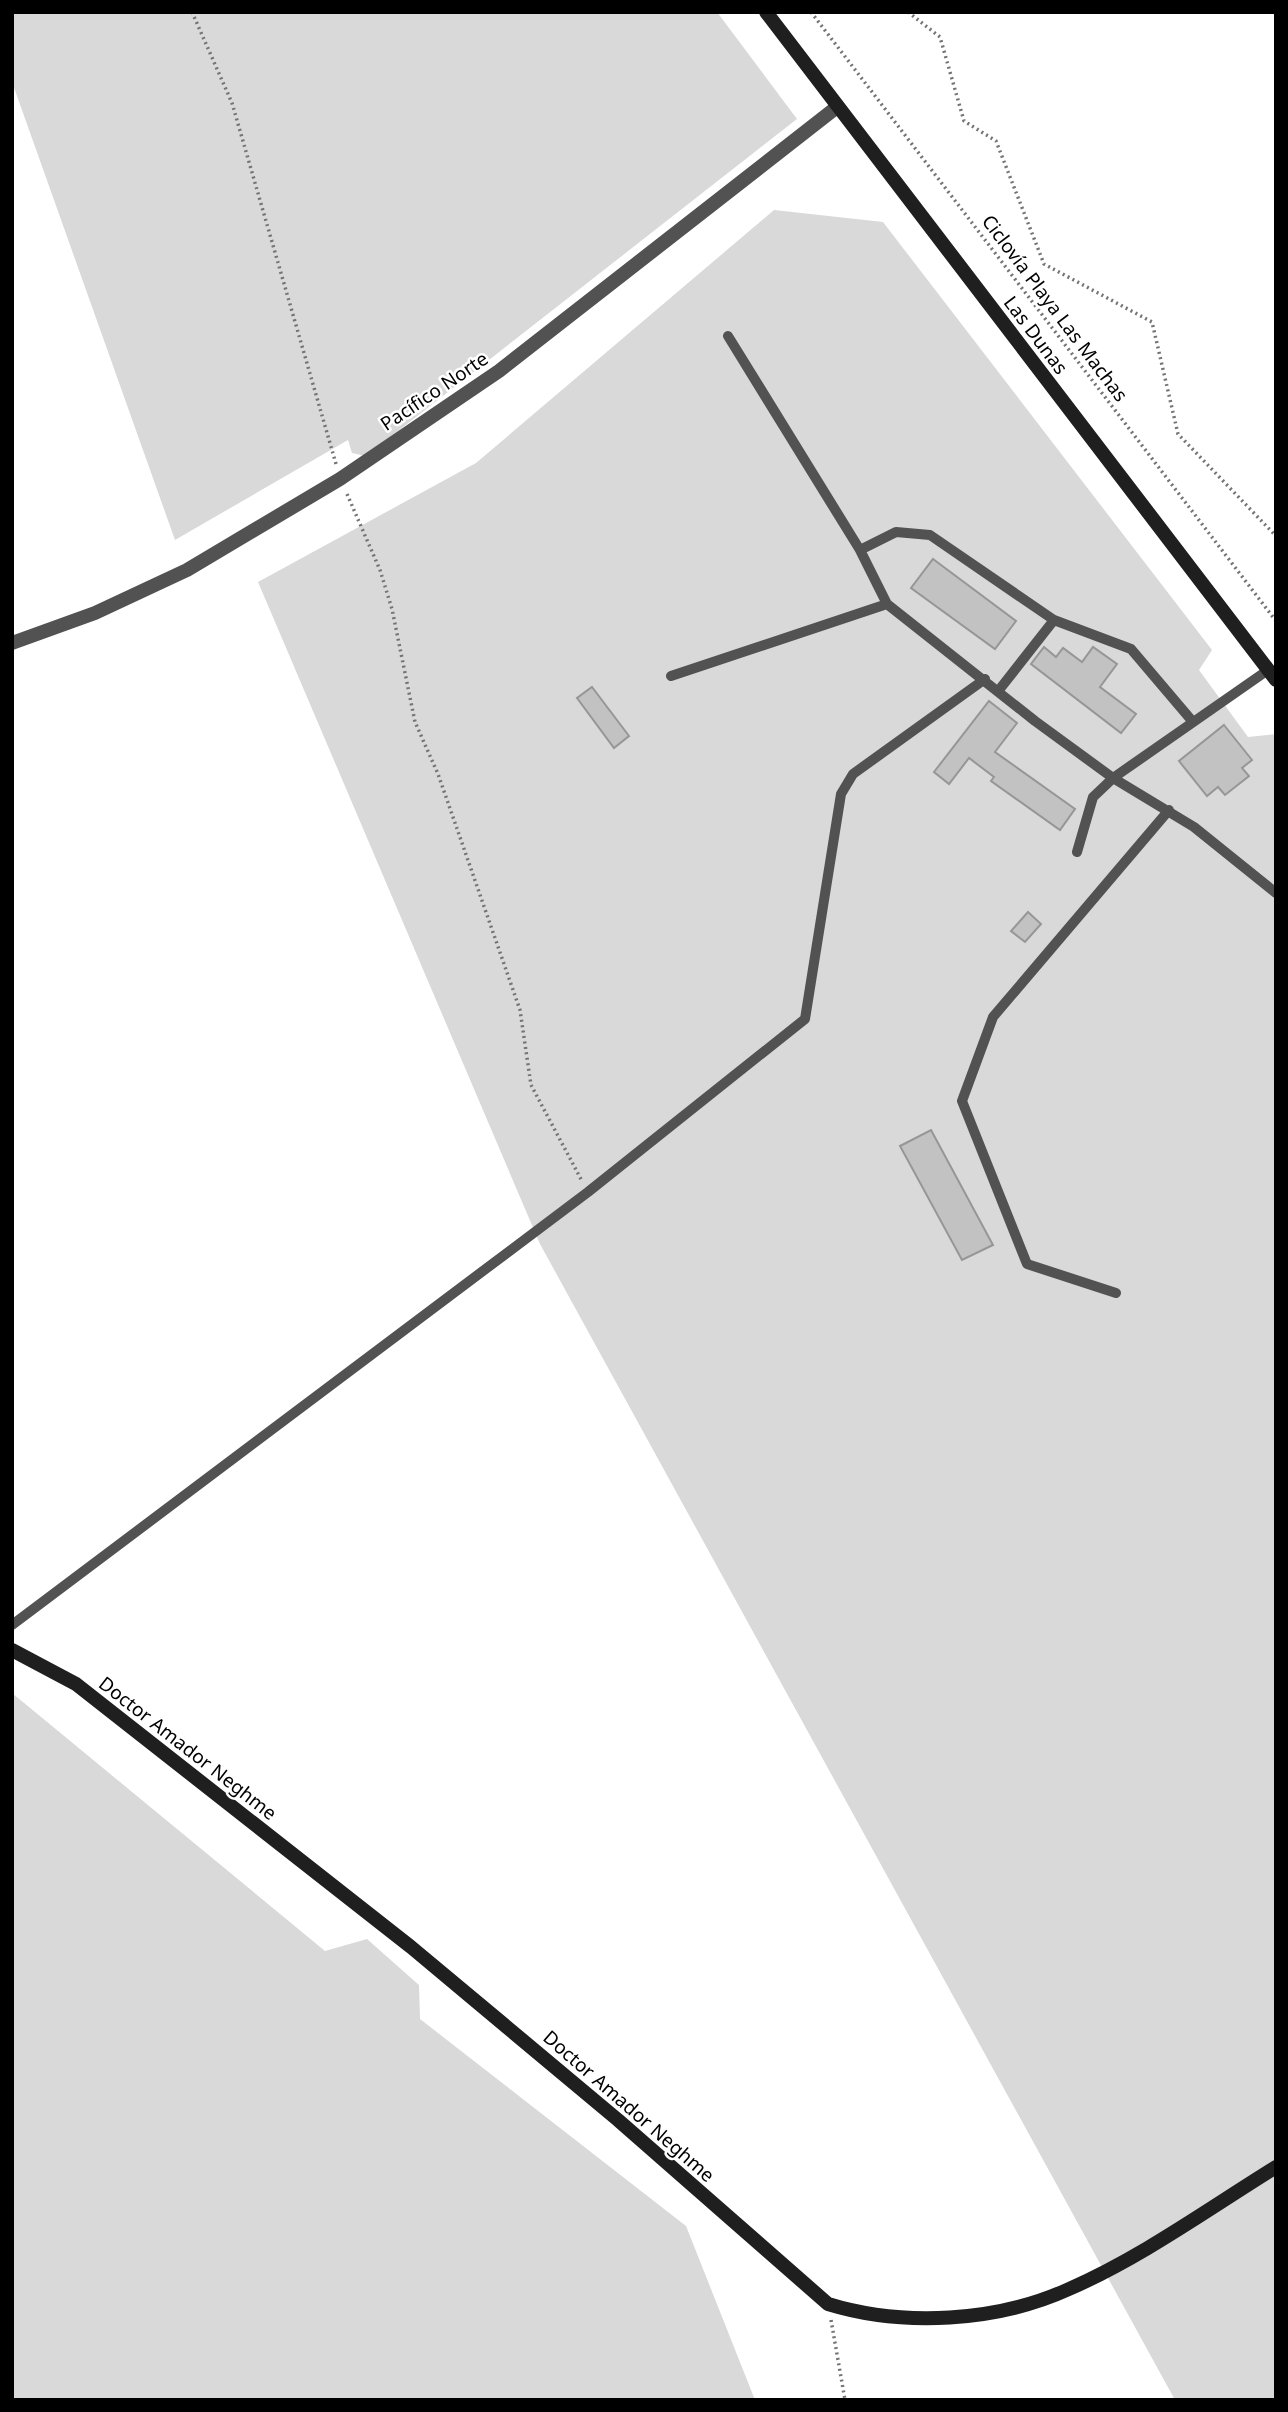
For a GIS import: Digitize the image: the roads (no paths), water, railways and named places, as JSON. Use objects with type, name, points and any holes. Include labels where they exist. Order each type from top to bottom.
[{"type":"main road","name":"Las Dunas","points":[[766,12],[1272,675]]},
{"type":"main road","name":"Doctor Amador Neghme","points":[[12,1650],[76,1684],[411,1947],[618,2120],[828,2304],[857,2313],[897,2318],[1002,2310],[1037,2301],[1068,2290],[1127,2260],[1276,2167]]},
{"type":"street","name":"Pacífico Norte","points":[[12,643],[95,613],[187,570],[341,479],[499,371],[838,107]]},
{"type":"lane","points":[[728,336],[860,550],[887,604],[1035,721],[1113,778],[1170,810],[1276,893]]},
{"type":"lane","points":[[860,550],[896,532],[930,535],[1054,620],[1131,649],[1193,722]]},
{"type":"lane","points":[[671,676],[887,604]]},
{"type":"lane","points":[[999,690],[1054,620]]},
{"type":"lane","points":[[1077,852],[1093,797],[1113,778],[1193,722],[1272,675]]},
{"type":"lane","points":[[12,1625],[588,1192],[805,1019],[841,794],[853,774],[985,679]]},
{"type":"lane","points":[[1116,1293],[1027,1264],[962,1101],[993,1017],[1170,810]]}]
